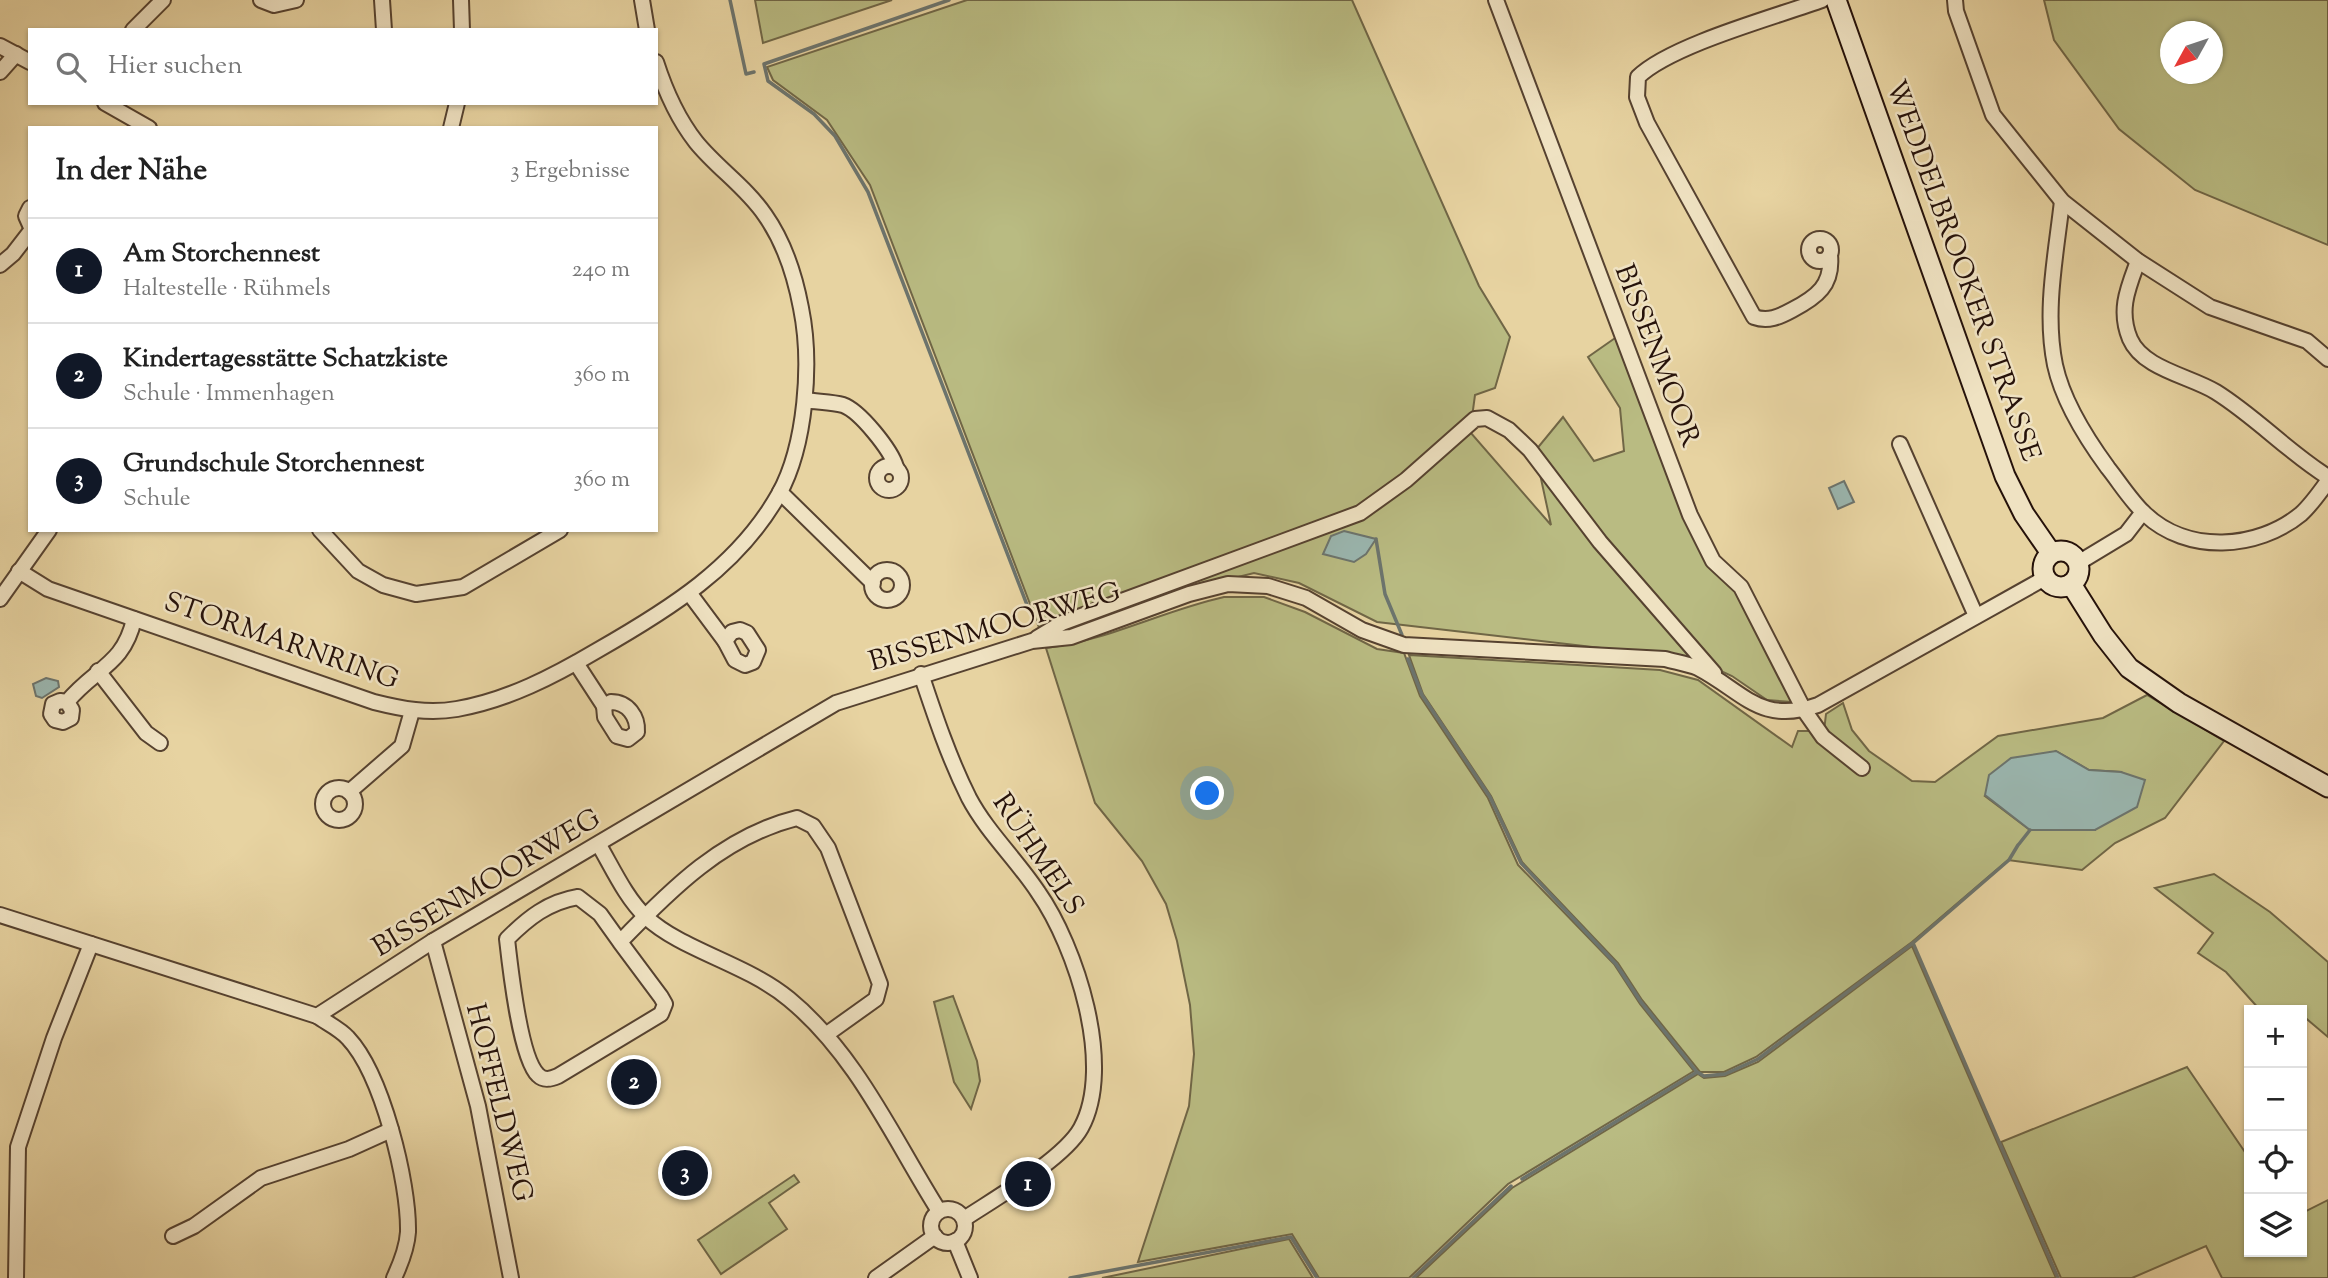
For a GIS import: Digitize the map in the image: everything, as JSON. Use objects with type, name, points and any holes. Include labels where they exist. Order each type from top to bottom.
[{"type":"street","points":[[135,28],[163,0]]},
{"type":"street","points":[[261,0],[274,5],[296,0]]},
{"type":"street","points":[[382,0],[384,28]]},
{"type":"street","points":[[461,0],[463,28]]},
{"type":"street","points":[[642,0],[648,28]]},
{"type":"street","name":"BISSENMOOR","points":[[1496,0],[1690,515],[1713,561],[1741,587],[1804,710],[1823,737],[1862,768]]},
{"type":"street","points":[[1822,0],[1696,45],[1649,66],[1638,77],[1637,97],[1647,123],[1754,317],[1777,318],[1816,298],[1827,282],[1831,268],[1830,255]]},
{"type":"street","name":"WEDDELBROOKER STRASSE","points":[[1836,0],[2005,476],[2024,514],[2051,553]]},
{"type":"street","points":[[1955,0],[1956,11],[1993,115],[2062,201],[2138,261],[2210,307],[2307,341],[2328,359]]},
{"type":"street","points":[[0,46],[28,61]]},
{"type":"street","points":[[0,72],[16,54]]},
{"type":"street","name":"STORMARNRING","points":[[19,571],[48,589],[374,702],[412,711],[456,709],[497,699],[576,663],[690,594],[745,541],[780,492],[798,438],[805,400],[807,367],[802,309],[790,261],[765,215],[696,142],[676,109],[658,67]]},
{"type":"street","points":[[109,105],[145,126]]},
{"type":"street","points":[[451,126],[457,105]]},
{"type":"street","points":[[2062,201],[2049,320],[2055,366],[2073,412],[2098,455],[2143,513],[2172,532],[2198,541],[2234,543],[2272,532],[2302,513],[2328,479],[2267,428],[2215,391],[2151,362],[2131,342],[2122,315],[2126,293],[2138,261]]},
{"type":"street","points":[[0,265],[13,254],[28,235]]},
{"type":"street","points":[[805,400],[844,405],[854,412],[892,454],[895,467]]},
{"type":"street","points":[[1032,641],[1062,623],[1360,513],[1406,480],[1475,419],[1488,418],[1509,430],[1530,450],[1600,542],[1726,688]]},
{"type":"street","points":[[1900,444],[1976,616]]},
{"type":"street","points":[[780,492],[873,583]]},
{"type":"street","points":[[2078,563],[2126,534],[2143,513]]},
{"type":"street","points":[[0,599],[48,532]]},
{"type":"street","points":[[322,532],[358,571],[383,585],[416,594],[463,587],[557,532]]},
{"type":"street","points":[[2067,552],[2078,563],[2078,575],[2071,584],[2053,586],[2045,579],[2042,567],[2051,553],[2067,552]]},
{"type":"street","name":"BISSENMOORWEG","points":[[317,1016],[433,941],[836,703],[1032,641],[1071,636],[1189,594],[1228,584],[1268,586],[1306,598],[1362,630],[1404,645],[1665,660],[1697,668],[1760,708],[1782,712],[1804,710],[1818,705],[2045,579]]},
{"type":"street","points":[[2071,584],[2102,635],[2129,668],[2179,703],[2328,788]]},
{"type":"street","points":[[690,594],[725,641]]},
{"type":"street","name":"STORMARNRING","points":[[67,702],[98,671],[116,660],[130,639],[134,619]]},
{"type":"street","points":[[576,663],[604,706]]},
{"type":"street","points":[[98,671],[146,733],[160,743]]},
{"type":"street","name":"RÜHMELS","points":[[921,674],[943,738],[970,799],[1040,893],[1068,945],[1085,998],[1093,1037],[1091,1100],[1080,1130],[1060,1151],[964,1219]]},
{"type":"street","name":"STORMARNRING","points":[[349,792],[402,746],[412,711]]},
{"type":"street","points":[[620,942],[695,869],[775,823],[797,818],[813,826],[837,870],[880,984],[876,999],[827,1034]]},
{"type":"street","points":[[599,845],[645,916],[688,942],[749,971],[788,998],[827,1034],[875,1103],[939,1211]]},
{"type":"street","points":[[578,897],[600,914],[620,942],[661,997],[665,1010],[558,1076],[549,1079],[540,1077],[535,1072],[525,1044],[507,939],[526,920],[558,900],[578,897]]},
{"type":"street","points":[[0,915],[317,1016],[348,1037],[369,1069],[391,1130],[408,1231],[403,1259],[394,1278]]},
{"type":"street","name":"HOFFELDWEG","points":[[433,941],[478,1106],[511,1278]]},
{"type":"street","points":[[16,1278],[18,1147],[54,1038],[91,943]]},
{"type":"street","points":[[173,1236],[194,1226],[261,1178],[349,1149],[391,1130]]},
{"type":"street","points":[[956,1210],[964,1219],[964,1232],[955,1241],[944,1242],[935,1236],[932,1220],[939,1211],[956,1210]]},
{"type":"street","points":[[876,1278],[935,1236]]},
{"type":"street","points":[[955,1241],[970,1278]]},
{"type":"green space","points":[[755,0],[892,0],[763,43]]},
{"type":"green space","points":[[967,0],[1352,0],[1479,286],[1510,337],[1495,388],[1475,395],[1470,432],[1551,525],[1535,451],[1563,417],[1594,461],[1624,451],[1620,408],[1588,357],[1618,336],[1688,518],[1738,588],[1792,702],[1767,700],[1732,676],[1695,659],[1377,622],[1299,583],[1254,573],[1165,595],[1074,633],[1043,638],[870,185],[827,120],[773,80],[767,67]]},
{"type":"green space","points":[[2044,0],[2328,0],[2328,245],[2195,190],[2119,129],[2054,40]]},
{"type":"green space","points":[[1224,597],[1264,597],[1305,612],[1377,649],[1404,653],[1420,696],[1488,798],[1518,865],[1614,964],[1640,1004],[1694,1071],[1508,1184],[1409,1278],[1319,1278],[1292,1234],[1138,1262],[1189,1106],[1194,1054],[1190,1005],[1177,941],[1166,904],[1142,861],[1095,803],[1046,648],[1092,639]]},
{"type":"green space","points":[[1409,655],[1660,670],[1698,680],[1792,747],[1798,731],[1824,731],[1826,714],[1843,703],[1852,730],[1869,751],[1912,781],[1935,782],[1998,736],[2103,718],[2147,695],[2224,741],[2165,818],[2115,843],[2082,870],[2008,860],[1912,942],[1756,1057],[1724,1072],[1700,1072],[1642,1000],[1618,963],[1522,862],[1491,796],[1423,694]],"holes":[[[2056,751],[2089,770],[2121,772],[2095,830],[2030,830],[1985,796]]]},
{"type":"green space","points":[[2214,874],[2270,912],[2328,962],[2328,1037],[2307,1019],[2307,1005],[2256,1005],[2226,972],[2198,953],[2213,933],[2155,888]]},
{"type":"green space","points":[[1912,946],[2056,1278],[1416,1278],[1512,1188],[1698,1074],[1704,1078],[1725,1076],[1758,1062]]},
{"type":"green space","points":[[953,996],[977,1061],[980,1081],[971,1109],[954,1082],[934,1002]]},
{"type":"green space","points":[[2187,1067],[2244,1151],[2244,1257],[2307,1257],[2307,1210],[2328,1200],[2328,1278],[2222,1278],[2206,1246],[2132,1278],[2061,1278],[2001,1142]]},
{"type":"green space","points":[[794,1175],[799,1182],[769,1203],[787,1229],[721,1274],[698,1240]]},
{"type":"green space","points":[[1289,1239],[1313,1278],[1102,1278]]},
{"type":"water","points":[[1844,481],[1854,502],[1838,509],[1829,488]]},
{"type":"water","points":[[1344,531],[1376,539],[1366,554],[1354,562],[1323,554],[1331,536]]},
{"type":"water","points":[[46,678],[58,681],[59,687],[42,698],[36,696],[33,684]]},
{"type":"water","points":[[2056,751],[2089,770],[2121,772],[2145,780],[2137,807],[2095,830],[2030,830],[1985,795],[1989,775],[2011,758]]},
{"type":"waterway","points":[[730,0],[746,74],[754,72]]},
{"type":"waterway","points":[[949,0],[764,64],[768,81],[814,114],[835,136],[868,192],[1029,610]]},
{"type":"waterway","points":[[1376,539],[1385,594],[1402,635]]},
{"type":"waterway","points":[[1408,659],[1422,695],[1490,797],[1521,863],[1616,964],[1641,1002],[1697,1072],[1522,1179]]},
{"type":"waterway","points":[[2019,844],[2030,830]]},
{"type":"waterway","points":[[2018,845],[2009,860],[1913,943],[2058,1278]]},
{"type":"waterway","points":[[1697,1072],[1704,1076],[1725,1074],[1758,1059],[1913,943]]},
{"type":"waterway","points":[[1413,1278],[1511,1186]]},
{"type":"waterway","points":[[1070,1278],[1291,1237],[1317,1278]]},
{"type":"place","name":"Kindertagesstätte Schatzkiste","points":[[634,1082]]},
{"type":"place","name":"Grundschule Storchennest","points":[[685,1173]]},
{"type":"place","name":"Am Storchennest","points":[[1028,1184]]}]
